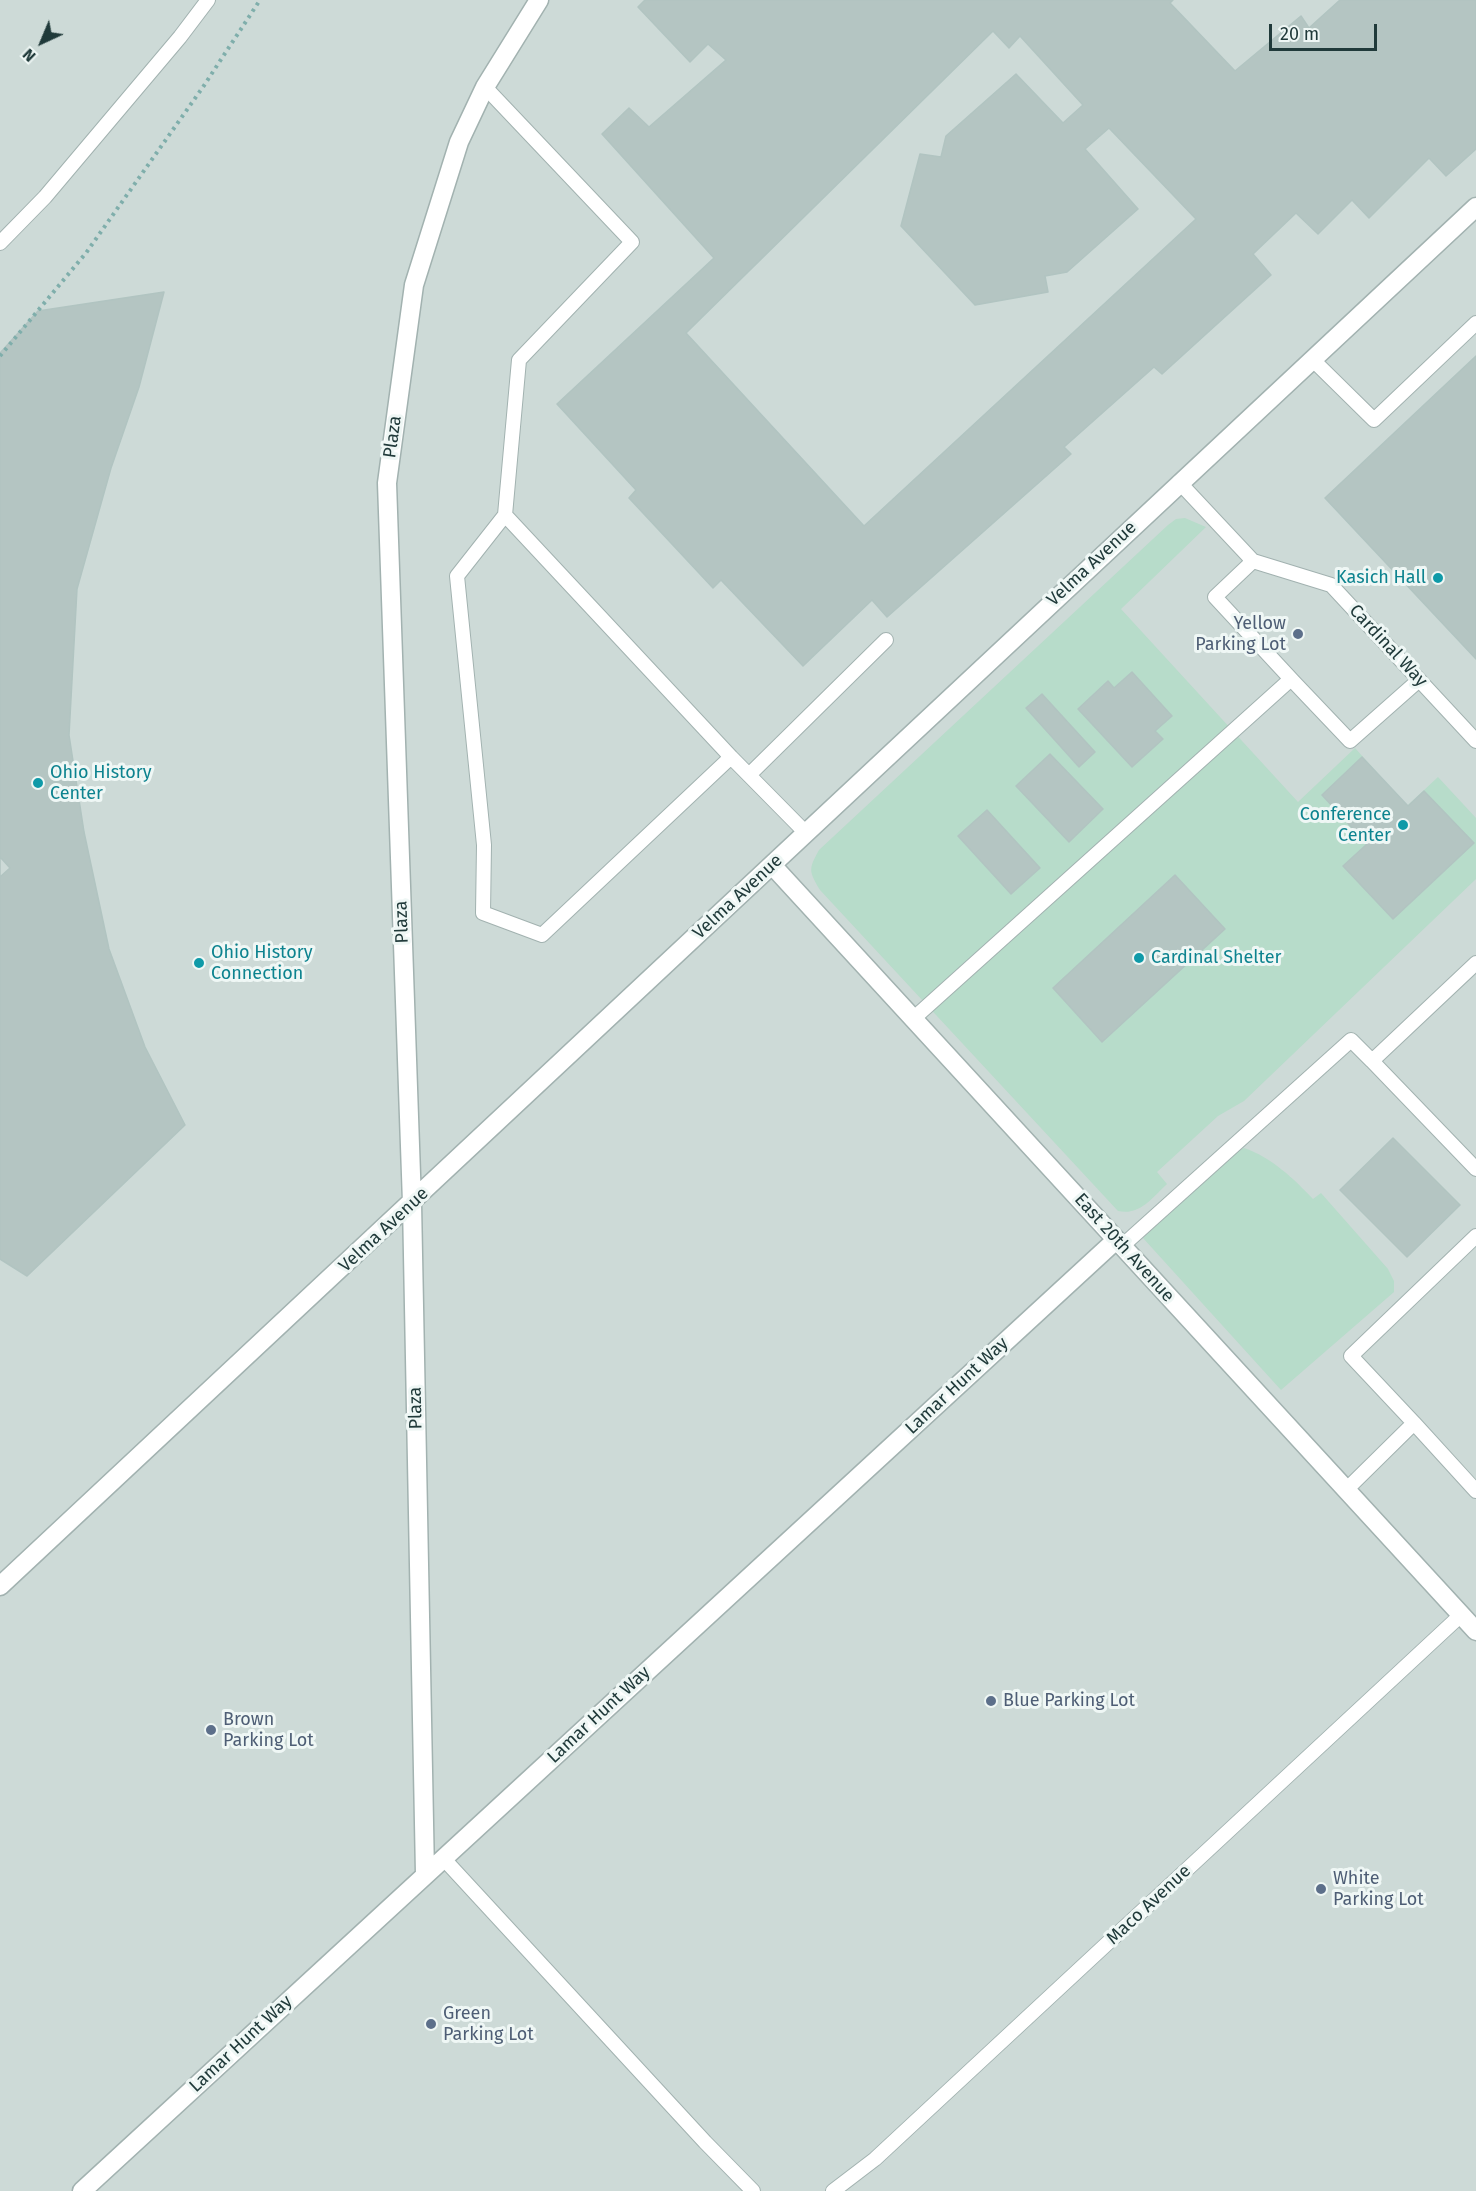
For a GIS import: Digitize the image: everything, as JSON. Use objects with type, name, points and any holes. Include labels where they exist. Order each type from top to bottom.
[{"type":"street","name":"Plaza","points":[[425,1874],[412,1203],[387,483],[414,285],[459,142],[485,87],[539,0]]},
{"type":"street","name":"Velma Avenue","points":[[0,1587],[1179,482],[1476,207]]},
{"type":"street","name":"East 20th Avenue","points":[[772,865],[1476,1631]]},
{"type":"street","name":"Lamar Hunt Way","points":[[82,2191],[425,1874],[1119,1243]]},
{"type":"lane","points":[[0,243],[45,196],[180,37],[208,0]]},
{"type":"lane","points":[[485,87],[632,242],[519,360],[505,515],[457,576],[484,845],[483,913],[542,935],[730,757]]},
{"type":"lane","points":[[1312,359],[1374,420],[1476,323]]},
{"type":"lane","name":"Cardinal Way","points":[[1179,482],[1253,561],[1330,585],[1476,741]]},
{"type":"lane","points":[[505,515],[730,757],[806,833]]},
{"type":"lane","points":[[1253,561],[1215,597],[1350,741],[1419,680]]},
{"type":"lane","points":[[749,775],[886,640]]},
{"type":"lane","points":[[913,1019],[1291,680]]},
{"type":"lane","points":[[1372,1061],[1476,963]]},
{"type":"lane","points":[[1119,1243],[1352,1040],[1476,1169]]},
{"type":"lane","points":[[1476,1236],[1352,1356],[1476,1491]]},
{"type":"lane","points":[[1346,1490],[1414,1423]]},
{"type":"lane","name":"Maco Avenue","points":[[833,2191],[874,2159],[1461,1615]]},
{"type":"lane","points":[[443,1858],[753,2191]]},
{"type":"path","points":[[0,356],[86,253],[203,87],[260,0]]},
{"type":"shaded area","points":[[0,0],[1476,0],[1476,2191],[0,2191]],"holes":[[[396,767],[412,1203],[401,1198]]]},
{"type":"green space","points":[[1185,518],[1206,527],[1121,609],[1298,802],[1355,748],[1407,806],[1438,777],[1476,818],[1476,879],[1244,1101],[1218,1116],[1157,1172],[1167,1184],[1151,1200],[1133,1211],[1126,1212],[1118,1211],[820,890],[811,870],[819,850],[1168,525],[1176,519]]},
{"type":"green space","points":[[1244,1148],[1273,1163],[1313,1199],[1321,1193],[1388,1269],[1394,1281],[1394,1292],[1281,1390],[1143,1238],[1233,1153]]},
{"type":"building","points":[[645,0],[1173,0],[1170,3],[1235,71],[1301,16],[1309,28],[1340,0],[1476,0],[1476,149],[1446,176],[1429,158],[1369,218],[1352,200],[1318,234],[1296,213],[1253,254],[1271,275],[1162,374],[1154,367],[1064,447],[1071,454],[887,617],[872,600],[803,666],[721,580],[713,588],[629,498],[636,490],[557,404],[714,258],[602,134],[629,108],[649,127],[726,60],[708,44],[690,62],[638,7]],"holes":[[[993,31],[1009,48],[1020,36],[1083,105],[1063,123],[1016,74],[946,136],[941,157],[920,154],[901,226],[975,305],[1048,292],[1045,276],[1067,272],[1138,209],[1085,149],[1109,128],[1196,219],[864,526],[686,333]]]},
{"type":"building","name":"Ohio History Center","points":[[164,292],[139,387],[111,468],[77,589],[69,735],[84,832],[109,949],[145,1047],[185,1125],[27,1276],[0,1259],[0,353],[38,311]]},
{"type":"building","name":"Kasich Hall","points":[[1476,356],[1476,659],[1325,498]]},
{"type":"building","points":[[1132,672],[1172,716],[1155,731],[1163,739],[1132,767],[1078,709],[1108,681],[1114,688]]},
{"type":"building","points":[[1042,694],[1095,752],[1079,767],[1026,708]]},
{"type":"building","points":[[1050,754],[1103,809],[1069,842],[1016,786]]},
{"type":"building","name":"Conference Center","points":[[1362,757],[1408,806],[1424,791],[1474,843],[1393,919],[1343,866],[1367,844],[1322,795]]},
{"type":"building","points":[[987,810],[1040,868],[1011,894],[958,836]]},
{"type":"building","points":[[0,857],[10,868],[0,877]]},
{"type":"building","name":"Cardinal Shelter","points":[[1175,875],[1225,929],[1102,1042],[1053,988]]},
{"type":"building","points":[[1393,1138],[1460,1205],[1407,1257],[1340,1190]]},
{"type":"place","name":"Kasich Hall","points":[[1438,578]]},
{"type":"place","name":"Yellow Parking Lot","points":[[1298,634]]},
{"type":"place","name":"Ohio History Center","points":[[38,783]]},
{"type":"place","name":"Conference Center","points":[[1403,825]]},
{"type":"place","name":"Cardinal Shelter","points":[[1139,958]]},
{"type":"place","name":"Ohio History Connection","points":[[199,963]]},
{"type":"place","name":"Blue Parking Lot","points":[[991,1701]]},
{"type":"place","name":"Brown Parking Lot","points":[[211,1730]]},
{"type":"place","name":"White Parking Lot","points":[[1321,1889]]},
{"type":"place","name":"Green Parking Lot","points":[[431,2024]]}]
